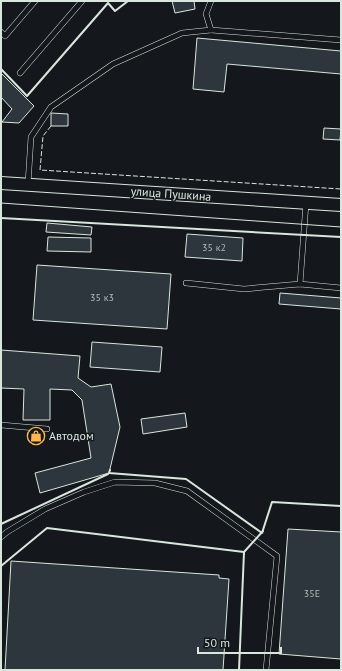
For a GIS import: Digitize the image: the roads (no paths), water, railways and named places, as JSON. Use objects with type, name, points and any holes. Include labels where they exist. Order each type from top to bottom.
[{"type":"street","name":"улица Пушкина","points":[[1,183],[341,205]]},
{"type":"lane","points":[[1,32],[5,36],[35,1]]},
{"type":"lane","points":[[20,73],[82,1]]},
{"type":"lane","points":[[211,1],[206,14],[211,30]]},
{"type":"lane","points":[[28,184],[31,136],[51,107],[113,64],[182,33],[211,30],[341,40]]},
{"type":"lane","points":[[300,284],[306,203]]},
{"type":"lane","points":[[186,283],[244,289],[300,284],[341,288]]},
{"type":"lane","points":[[1,425],[47,429]]},
{"type":"lane","points":[[1,537],[45,509],[84,492],[115,482],[155,484],[188,491],[277,556],[266,670]]},
{"type":"tram line","points":[[1,203],[341,227]]},
{"type":"place","name":"Автодом","points":[[36,436]]}]
